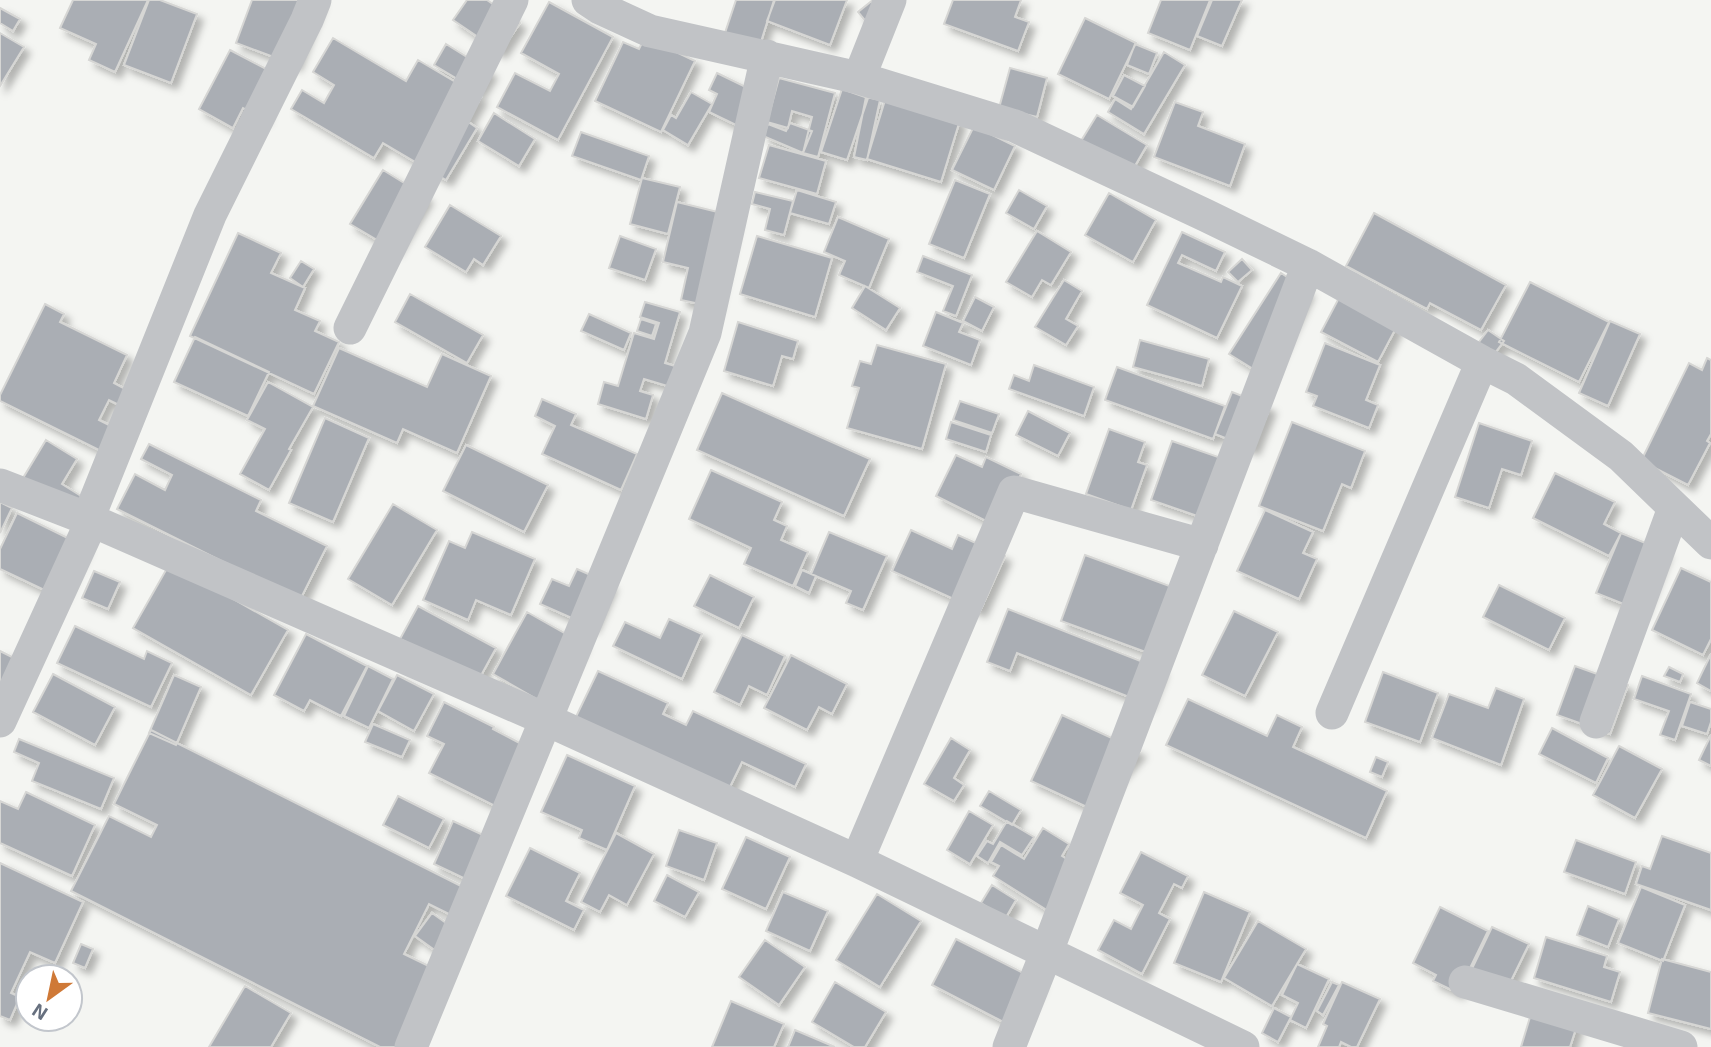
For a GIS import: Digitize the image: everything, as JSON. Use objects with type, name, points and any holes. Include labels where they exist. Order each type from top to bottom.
[{"type":"street","points":[[0,721],[89,527],[88,519],[210,215],[315,0]]},
{"type":"street","points":[[350,328],[512,0]]},
{"type":"street","points":[[588,0],[650,31],[859,78],[1015,126],[1205,215],[1308,265],[1516,379],[1621,456],[1711,543]]},
{"type":"street","points":[[859,78],[890,0]]},
{"type":"street","points":[[411,1047],[705,333],[767,56]]},
{"type":"street","points":[[1009,1047],[1308,265]]},
{"type":"street","points":[[1332,713],[1482,362]]},
{"type":"street","points":[[0,485],[88,519],[545,719],[857,861],[1243,1047]]},
{"type":"street","points":[[857,861],[1014,492],[1202,545]]},
{"type":"street","points":[[1596,722],[1674,508]]},
{"type":"street","points":[[1465,982],[1681,1047]]},
{"type":"building","points":[[73,0],[148,0],[115,72],[89,60],[96,44],[60,28]]},
{"type":"building","points":[[149,0],[160,0],[197,14],[171,83],[124,65]]},
{"type":"building","points":[[252,0],[319,0],[295,65],[236,43]]},
{"type":"building","points":[[467,0],[487,0],[520,23],[500,52],[453,20]]},
{"type":"building","points":[[736,0],[774,0],[760,45],[725,33]]},
{"type":"building","points":[[775,0],[847,0],[830,45],[767,21]]},
{"type":"building","points":[[873,0],[872,29],[858,12]]},
{"type":"building","points":[[953,0],[1021,0],[1015,17],[1029,22],[1018,51],[944,24]]},
{"type":"building","points":[[1161,0],[1210,0],[1190,50],[1148,33]]},
{"type":"building","points":[[1212,0],[1242,0],[1222,46],[1197,36]]},
{"type":"building","points":[[549,2],[613,37],[558,140],[497,107],[515,73],[550,91],[559,74],[521,53]]},
{"type":"building","points":[[0,8],[20,19],[13,31],[0,23]]},
{"type":"building","points":[[1085,18],[1136,43],[1109,99],[1058,74]]},
{"type":"building","points":[[0,33],[24,47],[0,86]]},
{"type":"building","points":[[645,37],[695,61],[661,132],[595,101],[623,42],[639,49]]},
{"type":"building","points":[[333,38],[406,81],[418,60],[481,97],[467,121],[477,128],[446,180],[383,143],[374,158],[291,109],[302,90],[324,103],[334,85],[313,72]]},
{"type":"building","points":[[446,44],[491,72],[479,92],[434,65]]},
{"type":"building","points":[[1135,44],[1157,53],[1149,74],[1127,65]]},
{"type":"building","points":[[230,50],[272,72],[263,118],[243,108],[233,128],[199,109]]},
{"type":"building","points":[[1164,52],[1185,65],[1144,134],[1108,112],[1115,99],[1131,109]]},
{"type":"building","points":[[1010,68],[1047,78],[1037,117],[999,108]]},
{"type":"building","points":[[717,73],[754,91],[738,126],[709,112],[717,94],[709,90]]},
{"type":"building","points":[[1124,75],[1145,86],[1133,107],[1113,96]]},
{"type":"building","points":[[779,78],[835,93],[818,157],[803,153],[812,117],[792,111],[788,128],[767,122]]},
{"type":"building","points":[[842,89],[868,98],[847,160],[821,152]]},
{"type":"building","points":[[691,92],[712,104],[688,145],[663,130],[671,115],[676,118]]},
{"type":"building","points":[[866,97],[880,100],[867,160],[854,157]]},
{"type":"building","points":[[886,97],[960,120],[941,182],[867,159]]},
{"type":"building","points":[[1175,102],[1203,112],[1198,126],[1245,144],[1230,186],[1154,157]]},
{"type":"building","points":[[494,113],[535,139],[519,166],[478,141]]},
{"type":"building","points":[[1097,115],[1147,145],[1132,171],[1081,141]]},
{"type":"building","points":[[790,123],[812,131],[803,153],[763,136],[768,124],[786,131]]},
{"type":"building","points":[[974,126],[1015,146],[994,190],[952,170]]},
{"type":"building","points":[[581,132],[649,156],[641,180],[572,156]]},
{"type":"building","points":[[769,145],[826,161],[817,194],[759,178]]},
{"type":"building","points":[[383,170],[427,197],[394,250],[350,224]]},
{"type":"building","points":[[642,178],[680,187],[668,234],[630,224]]},
{"type":"building","points":[[955,180],[990,194],[964,258],[929,244]]},
{"type":"building","points":[[797,190],[836,202],[829,224],[790,213]]},
{"type":"building","points":[[1019,190],[1047,206],[1034,229],[1006,213]]},
{"type":"building","points":[[755,192],[793,201],[784,235],[765,230],[770,209],[752,204]]},
{"type":"building","points":[[1109,193],[1156,220],[1133,262],[1085,235]]},
{"type":"building","points":[[677,202],[734,216],[714,307],[681,300],[688,268],[663,262]]},
{"type":"building","points":[[450,205],[501,236],[483,265],[474,259],[466,272],[425,247]]},
{"type":"building","points":[[1374,213],[1506,285],[1481,330],[1430,303],[1427,309],[1346,266]]},
{"type":"building","points":[[838,217],[889,239],[869,288],[839,275],[845,261],[824,252]]},
{"type":"building","points":[[1037,231],[1071,252],[1051,285],[1042,280],[1032,297],[1006,282]]},
{"type":"building","points":[[1182,232],[1225,252],[1216,271],[1182,255],[1178,263],[1221,282],[1223,277],[1242,286],[1217,338],[1147,305]]},
{"type":"building","points":[[238,233],[281,253],[271,273],[305,288],[295,310],[320,321],[315,331],[339,342],[314,394],[190,336]]},
{"type":"building","points":[[620,236],[656,249],[645,280],[609,268]]},
{"type":"building","points":[[757,236],[832,258],[815,317],[740,294]]},
{"type":"building","points":[[923,256],[972,275],[956,316],[943,311],[953,286],[917,272]]},
{"type":"building","points":[[1242,259],[1252,270],[1238,282],[1228,272]]},
{"type":"building","points":[[301,261],[314,269],[303,287],[290,278]]},
{"type":"building","points":[[1281,273],[1308,291],[1266,377],[1229,354]]},
{"type":"building","points":[[1064,280],[1082,291],[1066,319],[1078,326],[1066,345],[1035,327]]},
{"type":"building","points":[[1530,282],[1609,322],[1579,382],[1499,342]]},
{"type":"building","points":[[865,286],[900,308],[886,330],[852,308]]},
{"type":"building","points":[[410,294],[483,335],[467,363],[395,322]]},
{"type":"building","points":[[1340,296],[1397,326],[1378,362],[1321,332]]},
{"type":"building","points":[[975,297],[994,307],[982,331],[963,321]]},
{"type":"building","points":[[645,302],[680,312],[665,363],[675,366],[684,391],[644,379],[640,391],[653,395],[646,419],[598,404],[604,382],[618,386],[634,333],[654,339],[659,323],[640,317]]},
{"type":"building","points":[[45,304],[64,314],[60,322],[127,355],[114,383],[131,392],[123,407],[109,400],[99,420],[121,431],[109,455],[0,401],[0,395]]},
{"type":"building","points":[[936,312],[963,323],[959,332],[980,340],[971,365],[923,346]]},
{"type":"building","points":[[589,314],[631,333],[624,350],[581,331]]},
{"type":"building","points":[[641,319],[656,324],[652,336],[637,331]]},
{"type":"building","points":[[1610,321],[1640,334],[1608,406],[1579,393]]},
{"type":"building","points":[[738,322],[798,341],[793,359],[782,356],[773,386],[724,371]]},
{"type":"building","points":[[1488,330],[1504,341],[1492,357],[1476,346]]},
{"type":"building","points":[[195,337],[269,372],[248,416],[174,382]]},
{"type":"building","points":[[1140,340],[1209,359],[1202,386],[1133,367]]},
{"type":"building","points":[[1325,343],[1380,365],[1366,400],[1378,405],[1369,428],[1313,406],[1317,396],[1306,392]]},
{"type":"building","points":[[877,345],[946,364],[922,449],[847,428],[859,388],[852,386],[860,361],[871,364]]},
{"type":"building","points":[[339,348],[427,387],[442,354],[491,376],[457,453],[403,429],[397,443],[313,406]]},
{"type":"building","points":[[1707,358],[1711,360],[1711,434],[1707,441],[1710,443],[1688,485],[1641,461],[1689,363],[1702,370]]},
{"type":"building","points":[[1034,365],[1094,387],[1084,416],[1009,389],[1014,375],[1029,381]]},
{"type":"building","points":[[1117,367],[1225,406],[1213,439],[1105,400]]},
{"type":"building","points":[[268,382],[313,407],[269,490],[240,474],[265,429],[247,420]]},
{"type":"building","points":[[1232,392],[1270,407],[1253,449],[1215,434]]},
{"type":"building","points":[[722,393],[870,459],[844,516],[697,450]]},
{"type":"building","points":[[542,399],[576,414],[571,425],[637,454],[621,490],[542,454],[555,426],[535,416]]},
{"type":"building","points":[[960,401],[999,414],[992,433],[953,420]]},
{"type":"building","points":[[1028,411],[1070,433],[1058,456],[1016,435]]},
{"type":"building","points":[[325,418],[369,438],[333,522],[289,503]]},
{"type":"building","points":[[951,422],[991,435],[986,452],[946,439]]},
{"type":"building","points":[[1292,422],[1365,451],[1351,488],[1342,484],[1323,531],[1259,506]]},
{"type":"building","points":[[1479,423],[1532,441],[1521,475],[1502,469],[1489,508],[1455,497]]},
{"type":"building","points":[[1109,429],[1145,442],[1138,462],[1147,465],[1131,510],[1086,494]]},
{"type":"building","points":[[46,440],[77,459],[62,484],[81,496],[71,513],[20,483]]},
{"type":"building","points":[[1172,441],[1224,459],[1203,518],[1151,500]]},
{"type":"building","points":[[149,444],[261,500],[256,511],[327,546],[300,600],[117,509],[135,474],[165,490],[172,475],[141,459]]},
{"type":"building","points":[[466,445],[548,485],[524,532],[443,491]]},
{"type":"building","points":[[956,455],[982,467],[986,457],[1021,474],[996,526],[936,496]]},
{"type":"building","points":[[711,470],[782,502],[774,520],[787,526],[781,540],[808,552],[793,586],[744,564],[751,548],[689,519]]},
{"type":"building","points":[[1555,473],[1615,502],[1604,524],[1621,533],[1609,556],[1533,518]]},
{"type":"building","points":[[0,502],[12,508],[0,533]]},
{"type":"building","points":[[393,504],[437,530],[392,605],[348,579]]},
{"type":"building","points":[[1265,510],[1313,532],[1303,553],[1317,559],[1299,599],[1237,571]]},
{"type":"building","points":[[17,513],[84,546],[59,597],[0,569],[0,549]]},
{"type":"building","points":[[911,530],[952,549],[958,535],[1005,556],[980,611],[892,571]]},
{"type":"building","points":[[472,532],[535,559],[511,615],[476,600],[468,620],[423,600],[449,541],[465,548]]},
{"type":"building","points":[[829,532],[887,556],[863,610],[846,603],[851,591],[811,574]]},
{"type":"building","points":[[1621,533],[1665,551],[1641,611],[1596,593]]},
{"type":"building","points":[[1085,555],[1175,588],[1151,654],[1061,621]]},
{"type":"building","points":[[170,563],[288,630],[251,695],[133,628]]},
{"type":"building","points":[[1681,568],[1711,582],[1711,639],[1703,655],[1652,630]]},
{"type":"building","points":[[577,569],[611,584],[592,627],[540,604],[552,579],[569,586]]},
{"type":"building","points":[[802,570],[816,576],[809,593],[795,586]]},
{"type":"building","points":[[94,571],[120,582],[108,609],[82,598]]},
{"type":"building","points":[[710,575],[754,597],[739,628],[694,606]]},
{"type":"building","points":[[1499,585],[1565,618],[1549,650],[1483,617]]},
{"type":"building","points":[[418,606],[496,648],[478,681],[400,639]]},
{"type":"building","points":[[1008,609],[1161,669],[1147,704],[1017,653],[1010,671],[987,662]]},
{"type":"building","points":[[1234,611],[1278,632],[1245,696],[1202,675]]},
{"type":"building","points":[[527,612],[582,643],[547,705],[493,674]]},
{"type":"building","points":[[669,619],[702,634],[682,679],[613,646],[625,622],[660,638]]},
{"type":"building","points":[[75,626],[144,659],[147,651],[172,663],[151,707],[57,663]]},
{"type":"building","points":[[306,634],[367,666],[341,716],[310,700],[304,711],[274,695]]},
{"type":"building","points":[[742,635],[785,656],[767,695],[749,686],[740,705],[714,692]]},
{"type":"building","points":[[0,651],[14,658],[0,688]]},
{"type":"building","points":[[1711,654],[1711,691],[1697,683]]},
{"type":"building","points":[[791,655],[847,684],[832,714],[819,707],[807,730],[764,708]]},
{"type":"building","points":[[368,666],[393,679],[369,728],[344,716]]},
{"type":"building","points":[[1575,666],[1628,685],[1610,734],[1557,715]]},
{"type":"building","points":[[1669,667],[1683,674],[1680,682],[1664,676]]},
{"type":"building","points":[[598,671],[668,703],[663,714],[686,725],[693,711],[806,764],[795,787],[742,762],[726,795],[573,723]]},
{"type":"building","points":[[1383,672],[1438,693],[1420,742],[1365,722]]},
{"type":"building","points":[[53,674],[115,707],[95,745],[33,712]]},
{"type":"building","points":[[174,675],[201,687],[176,745],[149,733]]},
{"type":"building","points":[[397,675],[434,694],[414,731],[378,711]]},
{"type":"building","points":[[1642,676],[1691,694],[1675,740],[1660,735],[1669,711],[1634,699]]},
{"type":"building","points":[[1496,688],[1524,699],[1501,765],[1432,738],[1449,694],[1488,708]]},
{"type":"building","points":[[1188,699],[1267,736],[1277,715],[1302,727],[1293,747],[1387,791],[1366,838],[1166,745]]},
{"type":"building","points":[[444,702],[531,749],[501,809],[429,773],[444,744],[427,736]]},
{"type":"building","points":[[1690,702],[1711,709],[1707,734],[1682,726]]},
{"type":"building","points":[[1062,715],[1140,751],[1089,808],[1031,781]]},
{"type":"building","points":[[373,724],[410,740],[402,757],[365,742]]},
{"type":"building","points":[[1552,728],[1608,758],[1596,783],[1539,754]]},
{"type":"building","points":[[151,730],[469,890],[455,917],[429,904],[404,954],[441,972],[404,1047],[380,1047],[71,891],[109,816],[151,837],[157,825],[114,804]]},
{"type":"building","points":[[1711,735],[1711,766],[1699,760]]},
{"type":"building","points":[[951,738],[970,750],[954,778],[964,785],[954,801],[924,784]]},
{"type":"building","points":[[19,739],[114,778],[101,809],[32,781],[39,763],[14,752]]},
{"type":"building","points":[[1619,746],[1662,769],[1635,818],[1593,795]]},
{"type":"building","points":[[567,755],[635,786],[607,850],[579,838],[582,830],[541,812]]},
{"type":"building","points":[[1376,757],[1388,762],[1382,777],[1370,772]]},
{"type":"building","points":[[989,791],[1021,810],[1012,825],[980,806]]},
{"type":"building","points":[[26,792],[95,825],[72,876],[0,843],[0,801],[18,809]]},
{"type":"building","points":[[398,796],[444,819],[429,848],[383,825]]},
{"type":"building","points":[[969,811],[993,825],[970,864],[947,850]]},
{"type":"building","points":[[453,821],[496,841],[476,884],[434,864]]},
{"type":"building","points":[[1007,821],[1034,837],[1022,855],[1000,842],[988,863],[977,856],[987,841],[993,844]]},
{"type":"building","points":[[1043,828],[1069,844],[1062,856],[1081,868],[1053,914],[993,876],[999,866],[991,862],[1001,845],[1024,859]]},
{"type":"building","points":[[679,830],[717,843],[704,880],[666,866]]},
{"type":"building","points":[[616,833],[654,854],[627,905],[609,895],[600,912],[581,902]]},
{"type":"building","points":[[1662,836],[1711,853],[1711,910],[1636,884],[1642,866],[1650,869]]},
{"type":"building","points":[[746,837],[790,857],[766,909],[722,889]]},
{"type":"building","points":[[1576,840],[1636,862],[1625,894],[1564,872]]},
{"type":"building","points":[[530,848],[580,873],[566,901],[584,910],[574,930],[506,896]]},
{"type":"building","points":[[1141,852],[1188,876],[1182,888],[1174,884],[1159,913],[1170,919],[1142,974],[1098,950],[1114,920],[1131,929],[1143,905],[1120,893]]},
{"type":"building","points":[[0,863],[83,902],[55,963],[30,952],[25,963],[14,963],[14,987],[11,993],[14,994],[14,1011],[10,1020],[0,1016]]},
{"type":"building","points":[[667,875],[699,892],[685,917],[654,901]]},
{"type":"building","points":[[992,885],[1016,900],[1005,919],[981,903]]},
{"type":"building","points":[[1641,887],[1685,905],[1663,961],[1618,943]]},
{"type":"building","points":[[783,892],[828,911],[810,951],[766,931]]},
{"type":"building","points":[[1204,892],[1250,912],[1221,982],[1174,963]]},
{"type":"building","points":[[877,894],[921,921],[880,987],[836,960]]},
{"type":"building","points":[[1588,906],[1619,919],[1608,947],[1577,935]]},
{"type":"building","points":[[1440,907],[1488,931],[1458,993],[1433,981],[1436,975],[1413,963]]},
{"type":"building","points":[[432,913],[453,928],[436,951],[415,936]]},
{"type":"building","points":[[1258,921],[1306,949],[1272,1006],[1224,978]]},
{"type":"building","points":[[1492,927],[1529,944],[1506,991],[1468,977]]},
{"type":"building","points":[[1546,937],[1607,956],[1604,967],[1620,972],[1611,1002],[1534,978]]},
{"type":"building","points":[[956,939],[1039,981],[1015,1028],[932,985]]},
{"type":"building","points":[[765,940],[805,967],[779,1005],[739,977]]},
{"type":"building","points":[[81,944],[93,949],[85,968],[84,963],[73,963]]},
{"type":"building","points":[[1662,959],[1711,972],[1711,1029],[1648,1013]]},
{"type":"building","points":[[1297,964],[1329,979],[1306,1028],[1290,1020],[1298,1003],[1282,995]]},
{"type":"building","points":[[835,982],[886,1012],[865,1047],[854,1047],[812,1022]]},
{"type":"building","points":[[1332,982],[1339,985],[1323,1015],[1317,1011]]},
{"type":"building","points":[[1342,982],[1380,999],[1357,1047],[1341,1042],[1339,1047],[1318,1047],[1327,1026],[1323,1024]]},
{"type":"building","points":[[245,986],[291,1013],[271,1047],[209,1047]]},
{"type":"building","points":[[731,1001],[784,1024],[774,1047],[712,1047]]},
{"type":"building","points":[[1534,1004],[1579,1019],[1570,1047],[1521,1047]]},
{"type":"building","points":[[1274,1008],[1291,1017],[1278,1042],[1262,1033]]},
{"type":"building","points":[[795,1030],[835,1047],[788,1047]]}]
